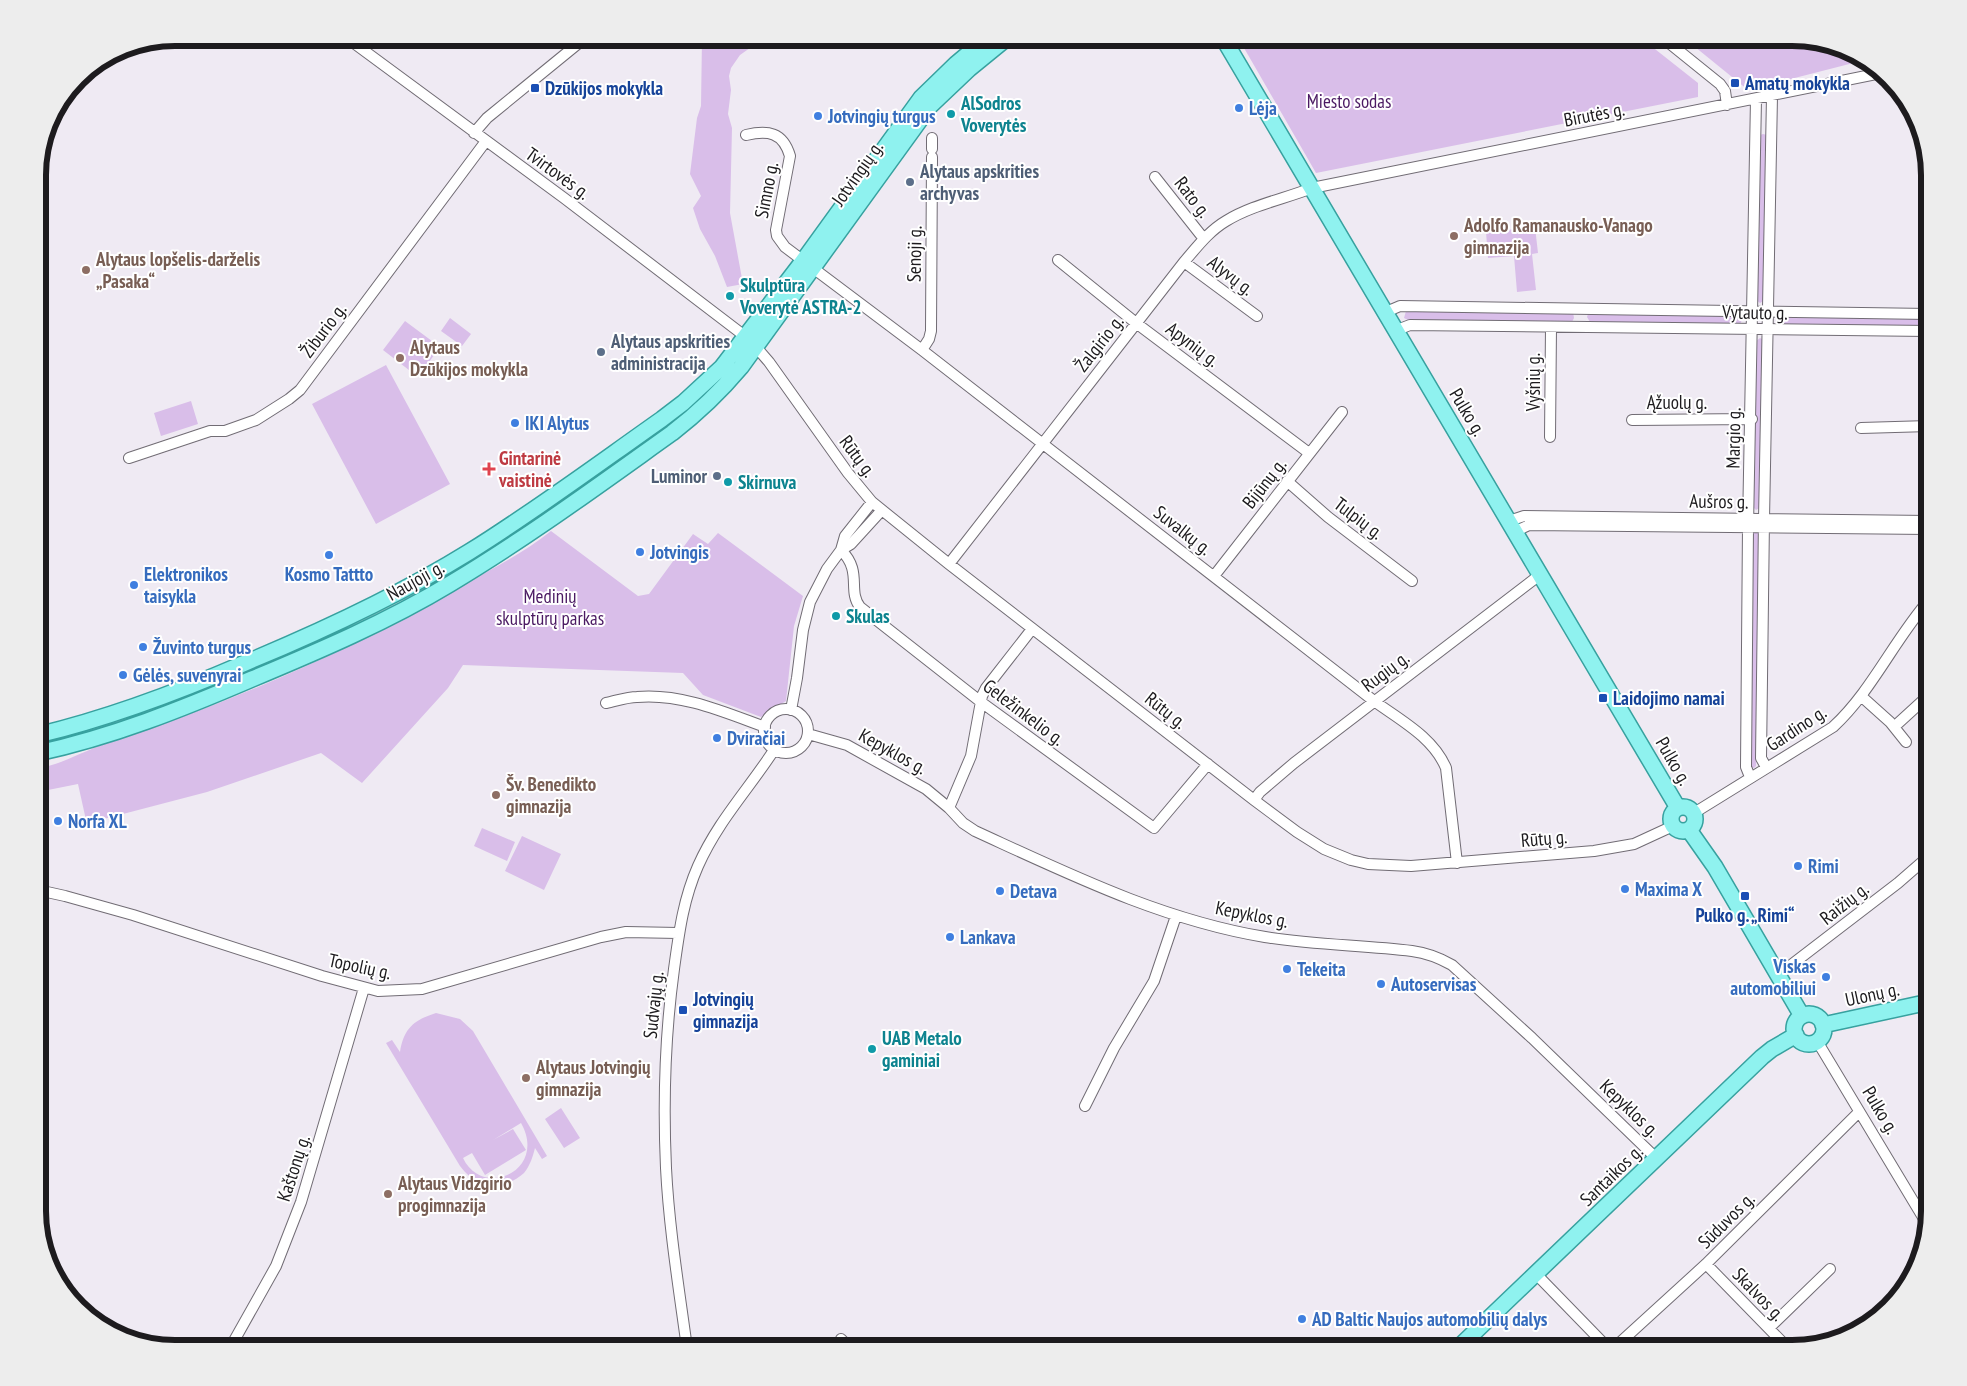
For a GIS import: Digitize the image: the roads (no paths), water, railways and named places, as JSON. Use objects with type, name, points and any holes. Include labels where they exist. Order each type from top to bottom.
[{"type":"main road","name":"Jotvingių g.","points":[[751,342],[930,106],[969,69],[997,46]]},
{"type":"main road","name":"Pulko g.","points":[[1228,46],[1678,808]]},
{"type":"main road","name":"Jotvingių g.","points":[[808,265],[921,98],[977,47]]},
{"type":"main road","name":"Naujoji g.","points":[[47,733],[83,724],[172,693],[302,639],[414,584],[493,536],[683,403],[751,342]]},
{"type":"main road","name":"Naujoji g.","points":[[47,751],[88,741],[180,710],[327,647],[423,600],[490,559],[678,429],[714,398],[751,342]]},
{"type":"main road","points":[[414,584],[423,600]]},
{"type":"main road","points":[[1685,807],[1694,813],[1696,820],[1689,830],[1682,832],[1673,826],[1671,818],[1678,808],[1685,807]]},
{"type":"main road","points":[[1689,830],[1715,867],[1802,1016]]},
{"type":"main road","name":"Ulonų g.","points":[[1823,1025],[1921,1004]]},
{"type":"main road","points":[[1809,1014],[1816,1016],[1823,1025],[1822,1036],[1817,1041],[1805,1043],[1794,1031],[1796,1022],[1802,1016],[1809,1014]]},
{"type":"main road","name":"Santaikos g.","points":[[1467,1340],[1762,1058],[1772,1049],[1796,1035]]},
{"type":"street","points":[[1673,46],[1720,84],[1725,91],[1727,105]]},
{"type":"street","name":"Tvirtovės g.","points":[[360,47],[751,342]]},
{"type":"street","points":[[474,133],[487,118],[574,47]]},
{"type":"street","name":"Birutės g.","points":[[1312,188],[1874,76]]},
{"type":"street","name":"Margio g.","points":[[1766,767],[1761,758],[1772,96]]},
{"type":"street","name":"Margio g.","points":[[1750,777],[1746,767],[1748,523],[1752,420],[1756,99]]},
{"type":"street","name":"Simno g.","points":[[746,135],[760,131],[770,132],[783,142],[788,149],[790,156],[776,230],[777,236],[785,247],[808,265]]},
{"type":"street","name":"Žiburio g.","points":[[129,458],[210,431],[225,431],[256,420],[290,400],[300,390],[486,141]]},
{"type":"street","name":"Senoji g.","points":[[922,350],[929,339],[930,331],[932,148]]},
{"type":"street","name":"Rato g.","points":[[1155,176],[1204,239]]},
{"type":"street","name":"Žalgirio g.","points":[[949,564],[1136,323],[1204,239],[1225,221],[1312,188]]},
{"type":"street","name":"Apynių g.","points":[[1058,260],[1136,323],[1309,453]]},
{"type":"street","name":"Alyvų g.","points":[[1184,262],[1257,316]]},
{"type":"street","name":"Suvalkų g.","points":[[808,265],[922,350],[1374,701],[1430,742],[1442,758],[1448,782],[1457,863]]},
{"type":"street","name":"Vytauto g.","points":[[1386,312],[1400,306],[1921,314]]},
{"type":"street","points":[[1580,308],[1580,327]]},
{"type":"street","name":"Vytauto g.","points":[[1397,330],[1410,325],[1921,331]]},
{"type":"street","name":"Vyšnių g.","points":[[1550,437],[1551,326]]},
{"type":"street","name":"Rūtų g.","points":[[751,342],[848,473],[872,502],[1032,629],[1254,800],[1311,842],[1324,849],[1351,860],[1388,866],[1457,863],[1594,850],[1626,845],[1641,841],[1673,826]]},
{"type":"street","name":"Bijūnų g.","points":[[1214,576],[1342,412]]},
{"type":"street","name":"Ąžuolų g.","points":[[1632,420],[1752,420]]},
{"type":"street","points":[[1862,428],[1921,426]]},
{"type":"street","name":"Tulpių g.","points":[[1287,481],[1328,516],[1412,581]]},
{"type":"street","points":[[791,710],[806,616],[822,578],[841,550],[845,536],[872,502]]},
{"type":"street","points":[[841,550],[855,540],[882,510]]},
{"type":"street","name":"Aušros g.","points":[[1512,526],[1524,516],[1748,523],[1921,522]]},
{"type":"street","name":"Aušros g.","points":[[1764,523],[1921,529]]},
{"type":"street","name":"Geležinkelio g.","points":[[841,550],[852,564],[855,598],[860,607],[981,702],[1154,828],[1208,764]]},
{"type":"street","name":"Rugių g.","points":[[1254,800],[1260,792],[1294,763],[1541,574]]},
{"type":"street","name":"Gardino g.","points":[[1694,813],[1833,727],[1848,713],[1861,696],[1903,632],[1921,611]]},
{"type":"street","points":[[949,808],[971,756],[981,702],[986,688],[1032,629]]},
{"type":"street","points":[[606,703],[636,696],[654,696],[698,702],[765,727]]},
{"type":"street","points":[[1861,696],[1894,727],[1906,742]]},
{"type":"street","points":[[1894,727],[1921,703]]},
{"type":"street","points":[[791,710],[802,716],[808,734],[803,745],[792,752],[774,750],[767,742],[765,727],[767,721],[774,713],[791,710]]},
{"type":"street","name":"Kepyklos g.","points":[[808,734],[847,745],[926,789],[949,808],[962,823],[975,831],[1109,892],[1176,916],[1266,937],[1412,950],[1431,954],[1442,959],[1452,965],[1512,1019],[1657,1159]]},
{"type":"street","name":"Sudvajų g.","points":[[686,1340],[666,1160],[665,1078],[671,990],[678,933],[689,891],[707,846],[729,810],[774,750]]},
{"type":"street","name":"Raižių g.","points":[[1778,975],[1898,884],[1921,864]]},
{"type":"street","name":"Topolių g.","points":[[47,892],[133,915],[322,976],[378,991],[422,990],[601,937],[626,932],[678,933]]},
{"type":"street","points":[[1086,1106],[1114,1048],[1154,981],[1176,916]]},
{"type":"street","name":"Kaštonų g.","points":[[234,1340],[276,1266],[301,1202],[364,988]]},
{"type":"street","name":"Pulko g.","points":[[1817,1041],[1921,1214]]},
{"type":"street","name":"Sūduvos g.","points":[[1623,1340],[1706,1264],[1859,1112]]},
{"type":"street","name":"Skalvos g.","points":[[1706,1264],[1780,1340]]},
{"type":"street","points":[[1769,1328],[1830,1269]]},
{"type":"street","points":[[1537,1274],[1600,1340]]},
{"type":"place","name":"Amatų mokykla","points":[[1735,83]]},
{"type":"place","name":"Dzūkijos mokykla","points":[[535,88]]},
{"type":"place","name":"Lėja","points":[[1239,108]]},
{"type":"place","name":"AlSodros Voverytės","points":[[951,114]]},
{"type":"place","name":"Jotvingių turgus","points":[[818,116]]},
{"type":"place","name":"Alytaus apskrities archyvas","points":[[910,182]]},
{"type":"place","name":"Adolfo Ramanausko-Vanago gimnazija","points":[[1454,236]]},
{"type":"place","name":"Alytaus lopšelis-darželis „Pasaka“","points":[[86,270]]},
{"type":"place","name":"Skulptūra Voverytė ASTRA-2","points":[[730,296]]},
{"type":"place","name":"Alytaus apskrities administracija","points":[[601,352]]},
{"type":"place","name":"Alytaus Dzūkijos mokykla","points":[[400,358]]},
{"type":"place","name":"IKI Alytus","points":[[515,423]]},
{"type":"place","name":"Gintarinė vaistinė","points":[[489,469]]},
{"type":"place","name":"Luminor","points":[[717,476]]},
{"type":"place","name":"Skirnuva","points":[[728,482]]},
{"type":"place","name":"Jotvingis","points":[[640,552]]},
{"type":"place","name":"Kosmo Tattto","points":[[329,555]]},
{"type":"place","name":"Elektronikos taisykla","points":[[134,585]]},
{"type":"place","name":"Skulas","points":[[836,616]]},
{"type":"place","name":"Žuvinto turgus","points":[[143,647]]},
{"type":"place","name":"Gėlės, suvenyrai","points":[[123,675]]},
{"type":"place","name":"Laidojimo namai","points":[[1603,698]]},
{"type":"place","name":"Dviračiai","points":[[717,738]]},
{"type":"place","name":"Šv. Benedikto gimnazija","points":[[496,795]]},
{"type":"place","name":"Norfa XL","points":[[58,821]]},
{"type":"place","name":"Rimi","points":[[1798,866]]},
{"type":"place","name":"Maxima X","points":[[1625,889]]},
{"type":"place","name":"Detava","points":[[1000,891]]},
{"type":"place","name":"Pulko g. „Rimi“","points":[[1745,896]]},
{"type":"place","name":"Lankava","points":[[950,937]]},
{"type":"place","name":"Tekeita","points":[[1287,969]]},
{"type":"place","name":"Viskas automobiliui","points":[[1826,977]]},
{"type":"place","name":"Autoservisas","points":[[1381,984]]},
{"type":"place","name":"Jotvingių gimnazija","points":[[683,1010]]},
{"type":"place","name":"UAB Metalo gaminiai","points":[[872,1049]]},
{"type":"place","name":"Alytaus Jotvingių gimnazija","points":[[526,1078]]},
{"type":"place","name":"Alytaus Vidzgirio progimnazija","points":[[388,1194]]},
{"type":"place","name":"AD Baltic Naujos automobilių dalys","points":[[1302,1319]]},
{"type":"park label","name":"Miesto sodas","points":[[1349,101]]},
{"type":"park label","name":"Medinių skulptūrų parkas","points":[[550,607]]}]
